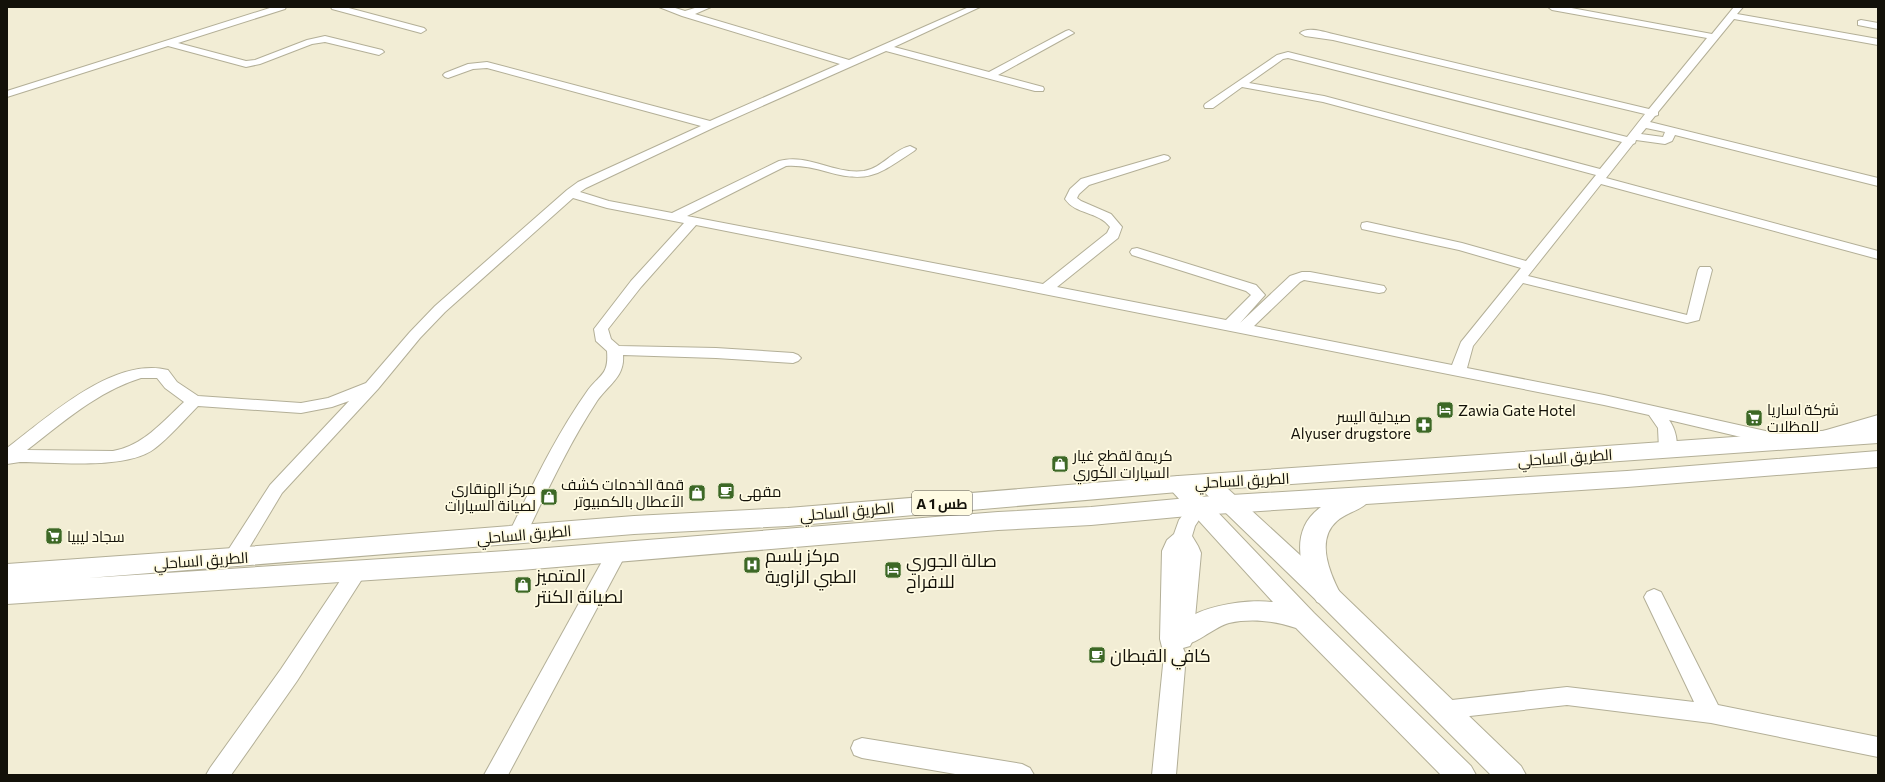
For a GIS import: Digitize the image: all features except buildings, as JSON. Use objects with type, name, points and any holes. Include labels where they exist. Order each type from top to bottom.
[{"type":"highway","name":"الطريق الساحلي","points":[[7,574],[233,558],[634,525],[788,517],[1178,484],[1345,474],[1668,449],[1878,435]]},
{"type":"highway","name":"الطريق الساحلي","points":[[7,594],[357,572],[824,537],[998,521],[1091,516],[1199,506],[1627,479],[1878,459]]},
{"type":"highway","points":[[1327,595],[1318,578],[1313,562],[1312,546],[1316,532],[1324,519],[1335,509],[1366,496]]},
{"type":"main road","points":[[1816,440],[1878,422]]},
{"type":"main road","points":[[1207,482],[1327,595],[1511,775]]},
{"type":"main road","points":[[1178,484],[1305,620],[1461,775]]},
{"type":"main road","points":[[1180,645],[1198,624],[1213,617],[1241,611],[1266,610],[1305,620]]},
{"type":"street","points":[[7,94],[282,7]]},
{"type":"street","points":[[335,7],[421,30]]},
{"type":"street","points":[[663,7],[848,63]]},
{"type":"street","points":[[685,14],[707,7]]},
{"type":"street","points":[[233,558],[276,489],[372,386],[440,309],[582,185],[710,125],[976,7]]},
{"type":"street","points":[[1552,7],[1714,37]]},
{"type":"street","points":[[1458,372],[1460,361],[1466,345],[1736,11],[1878,42]]},
{"type":"street","points":[[1861,23],[1878,26]]},
{"type":"street","points":[[991,75],[1069,33]]},
{"type":"street","points":[[1305,33],[1334,37],[1654,113]]},
{"type":"street","points":[[168,43],[246,64],[257,62],[319,40],[331,40],[379,52]]},
{"type":"street","points":[[883,47],[1040,89]]},
{"type":"street","points":[[1209,106],[1280,57],[1288,55],[1633,138],[1665,141],[1668,139],[1671,131]]},
{"type":"street","points":[[448,75],[471,66],[487,64],[710,125]]},
{"type":"street","points":[[1240,84],[1324,99],[1878,255]]},
{"type":"street","points":[[1644,124],[1878,182]]},
{"type":"street","points":[[674,217],[783,162],[800,162],[863,174],[878,169],[910,149]]},
{"type":"street","points":[[1046,290],[1113,235],[1116,226],[1105,214],[1076,206],[1071,199],[1074,192],[1085,182],[1138,168],[1164,158]]},
{"type":"street","points":[[1863,179],[1878,189]]},
{"type":"street","points":[[571,194],[607,204],[692,221],[808,242],[1046,290],[1348,348],[1655,412],[1782,441]]},
{"type":"street","points":[[692,221],[636,284],[602,329],[604,341],[615,350],[716,353],[793,358]]},
{"type":"street","points":[[1367,226],[1462,247],[1530,266]]},
{"type":"street","points":[[1137,252],[1252,288],[1256,291],[1258,295],[1257,297],[1236,327]]},
{"type":"street","points":[[1520,278],[1687,319],[1694,317],[1705,270]]},
{"type":"street","points":[[1236,327],[1295,279],[1302,276],[1310,276],[1379,289]]},
{"type":"street","points":[[517,535],[548,471],[578,416],[613,371],[616,364],[615,350]]},
{"type":"street","points":[[7,457],[95,392],[120,380],[140,373],[162,373],[171,385],[194,401],[302,408],[332,402],[372,386]]},
{"type":"street","points":[[7,457],[113,457],[131,454],[148,445],[194,401]]},
{"type":"street","points":[[1655,412],[1666,428],[1668,449]]},
{"type":"street","points":[[1164,775],[1191,554],[1189,546],[1182,537],[1186,525],[1199,506]]},
{"type":"street","points":[[496,775],[617,552]]},
{"type":"street","points":[[218,775],[289,675],[320,624],[357,572]]},
{"type":"street","points":[[1654,597],[1711,713]]},
{"type":"street","points":[[1443,710],[1567,696],[1711,713],[1878,747]]},
{"type":"street","points":[[862,748],[1022,775]]},
{"type":"place","name":"Zawia Gate Hotel","points":[[1445,410]]},
{"type":"place","name":"شركة اساريا للمظلات","points":[[1754,418]]},
{"type":"place","name":"صيدلية اليسر Alyuser drugstore","points":[[1424,425]]},
{"type":"place","name":"كريمة لقطع غيار السيارات الكوري","points":[[1060,464]]},
{"type":"place","name":"مقهى","points":[[726,491]]},
{"type":"place","name":"قمة الخدمات كشف الأعطال بالكمبيوتر","points":[[697,493]]},
{"type":"place","name":"مركز الهنقاري لصيانة السيارات","points":[[549,497]]},
{"type":"place","name":"سجاد ليبيا","points":[[54,536]]},
{"type":"place","name":"مركز بلسم الطبي الزاوية","points":[[752,565]]},
{"type":"place","name":"صالة الجوري للافراح","points":[[893,570]]},
{"type":"place","name":"المتميز لصيانة الكنتر","points":[[523,585]]},
{"type":"place","name":"كافي القبطان","points":[[1097,655]]}]
